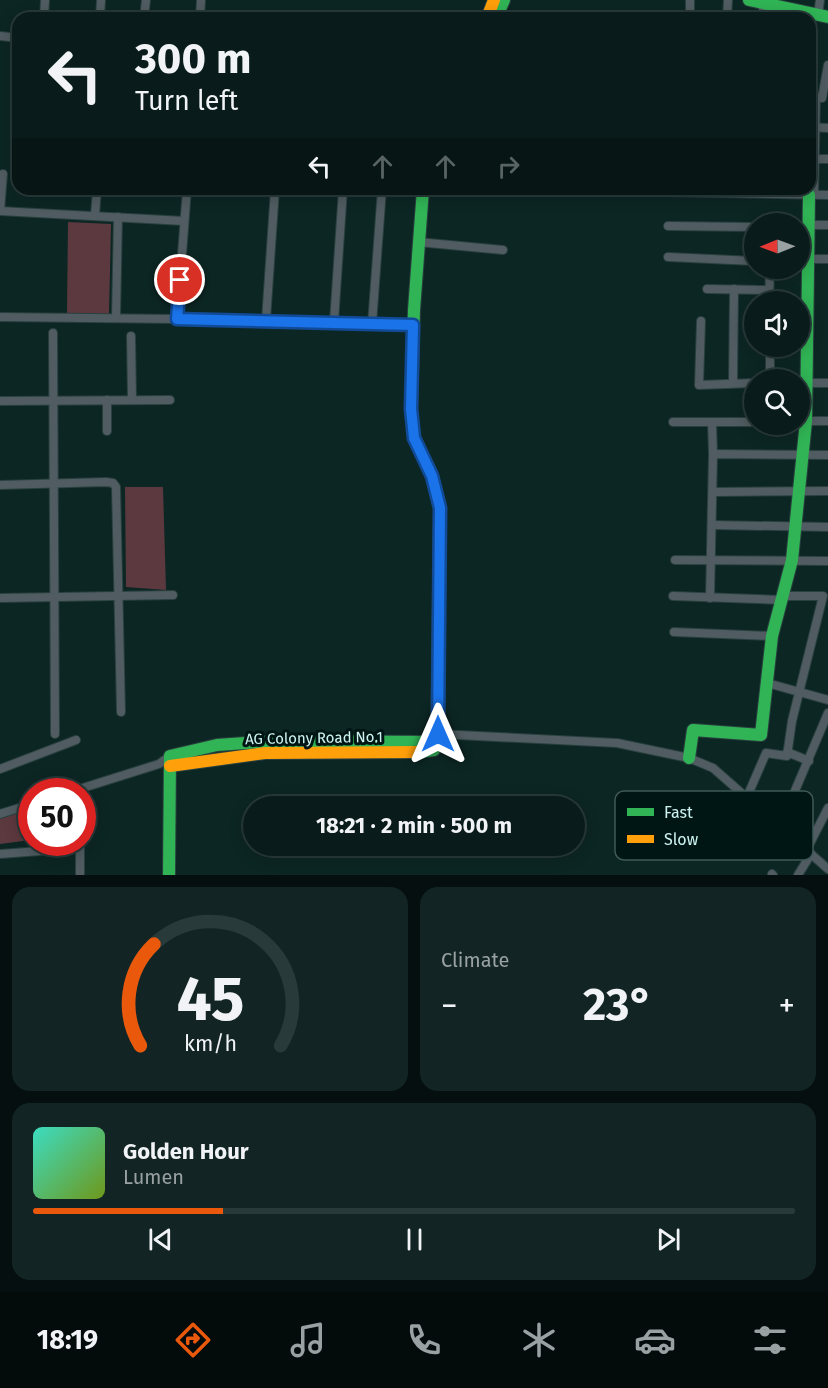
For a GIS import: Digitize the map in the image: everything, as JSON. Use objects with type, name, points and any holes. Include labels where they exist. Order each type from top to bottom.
[{"type":"main road","points":[[749,0],[792,12]]},
{"type":"main road","points":[[422,195],[413,325],[411,409],[414,438],[432,476],[440,508],[438,738]]},
{"type":"main road","points":[[809,213],[812,195]]},
{"type":"main road","points":[[803,369],[806,279]]},
{"type":"main road","points":[[689,758],[693,730],[761,735],[772,636],[792,560],[803,435]]},
{"type":"main road","name":"AG Colony Road No.1","points":[[166,762],[281,752],[426,752],[434,750],[438,738]]},
{"type":"main road","points":[[166,762],[169,875]]},
{"type":"street","points":[[820,0],[823,16]]},
{"type":"street","points":[[763,12],[764,3]]},
{"type":"street","points":[[819,97],[828,65]]},
{"type":"street","points":[[3,174],[0,211],[184,221]]},
{"type":"street","points":[[95,215],[97,195]]},
{"type":"street","points":[[177,319],[186,195]]},
{"type":"street","points":[[266,320],[275,195]]},
{"type":"street","points":[[334,322],[343,195]]},
{"type":"street","points":[[372,324],[382,195]]},
{"type":"street","points":[[812,195],[828,195]]},
{"type":"street","points":[[116,318],[118,217]]},
{"type":"street","points":[[810,226],[828,225]]},
{"type":"street","points":[[669,226],[744,227]]},
{"type":"street","points":[[418,242],[504,250]]},
{"type":"street","points":[[668,257],[744,261]]},
{"type":"street","points":[[810,261],[828,259]]},
{"type":"street","points":[[707,289],[769,290],[770,279]]},
{"type":"street","points":[[734,289],[734,383]]},
{"type":"street","points":[[0,317],[266,320],[413,325]]},
{"type":"street","points":[[701,321],[699,385],[744,383]]},
{"type":"street","points":[[53,333],[55,734]]},
{"type":"street","points":[[131,336],[132,400]]},
{"type":"street","points":[[810,383],[828,382]]},
{"type":"street","points":[[107,400],[107,431]]},
{"type":"street","points":[[0,401],[170,400]]},
{"type":"street","points":[[810,421],[828,421]]},
{"type":"street","points":[[673,422],[744,422]]},
{"type":"street","points":[[710,598],[712,422]]},
{"type":"street","points":[[713,454],[828,454]]},
{"type":"street","points":[[0,485],[110,482],[116,487],[121,712]]},
{"type":"street","points":[[713,492],[828,491]]},
{"type":"street","points":[[712,525],[828,526]]},
{"type":"street","points":[[675,560],[828,561]]},
{"type":"street","points":[[0,598],[173,595]]},
{"type":"street","points":[[673,596],[710,598],[823,596],[792,721],[786,756],[766,753],[749,791]]},
{"type":"street","points":[[674,632],[772,636]]},
{"type":"street","points":[[767,683],[828,700]]},
{"type":"street","points":[[796,791],[828,713]]},
{"type":"street","points":[[438,738],[617,743],[689,758],[713,768],[741,791]]},
{"type":"street","points":[[0,769],[76,740]]},
{"type":"street","points":[[787,752],[809,761]]},
{"type":"street","points":[[96,784],[166,762]]},
{"type":"street","points":[[0,814],[18,808]]},
{"type":"street","points":[[813,842],[828,808]]},
{"type":"street","points":[[819,825],[828,832]]},
{"type":"street","points":[[0,854],[18,852]]},
{"type":"street","points":[[80,856],[80,875]]},
{"type":"street","points":[[813,856],[828,869]]},
{"type":"street","points":[[798,875],[806,860]]},
{"type":"shaded area","points":[[68,222],[111,224],[109,314],[67,314]]},
{"type":"shaded area","points":[[125,487],[163,487],[166,590],[126,587]]},
{"type":"shaded area","points":[[18,811],[18,842],[0,844],[0,817]]},
{"type":"traffic: fast","points":[[499,12],[504,0]]},
{"type":"traffic: fast","points":[[749,0],[805,12]]},
{"type":"traffic: fast","points":[[816,14],[828,17]]},
{"type":"traffic: fast","points":[[419,752],[434,750],[437,742],[440,508],[432,476],[414,437],[411,409],[414,310],[423,195]]},
{"type":"traffic: fast","points":[[689,758],[693,730],[761,735],[772,636],[792,560],[806,421],[809,195]]},
{"type":"traffic: fast","points":[[169,875],[170,756],[217,745],[276,741],[437,742]]},
{"type":"traffic: slow","points":[[489,12],[494,0]]},
{"type":"traffic: slow","points":[[170,766],[265,753],[419,752]]},
{"type":"route","points":[[180,280],[177,319],[413,325],[411,409],[414,438],[432,476],[440,508],[438,734]]}]
